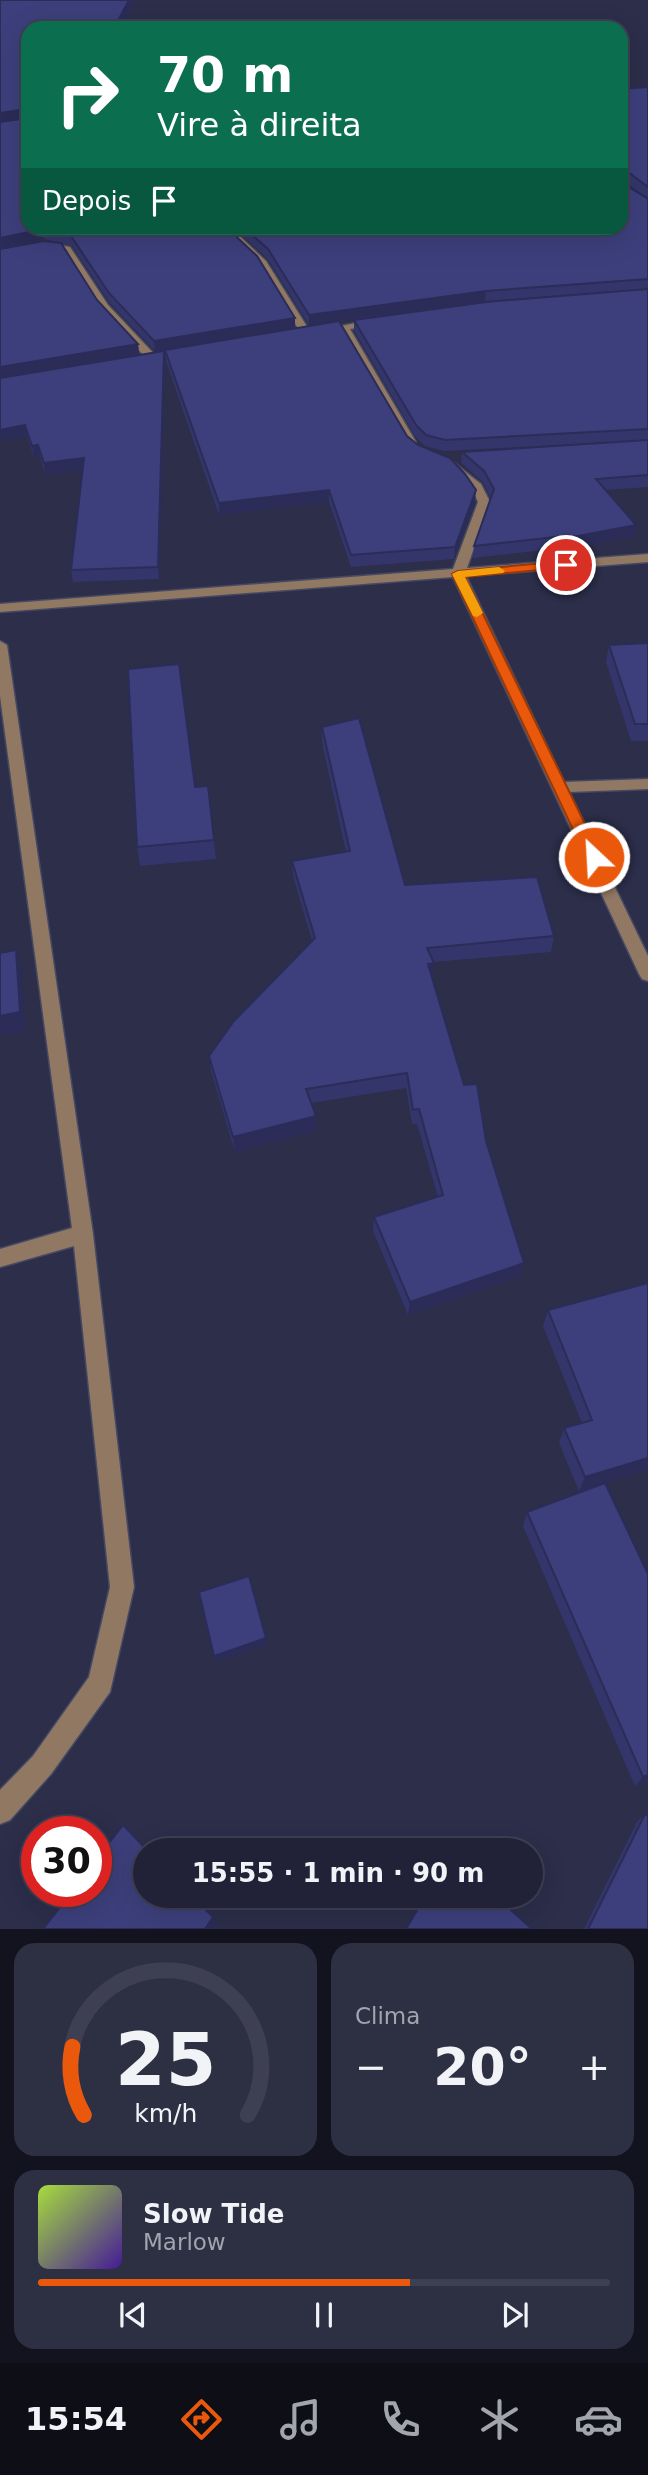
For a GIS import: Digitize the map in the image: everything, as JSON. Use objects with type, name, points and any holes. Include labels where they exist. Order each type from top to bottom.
[{"type":"street","points":[[233,235],[269,270],[306,333]]},
{"type":"street","points":[[0,254],[45,245],[67,249],[104,307],[153,359]]},
{"type":"street","points":[[293,335],[382,321]]},
{"type":"street","points":[[344,327],[415,449]]},
{"type":"street","points":[[140,361],[166,357]]},
{"type":"street","points":[[458,457],[444,458],[477,487],[484,502],[458,574],[648,974]]},
{"type":"street","points":[[0,608],[648,558]]},
{"type":"street","points":[[0,645],[83,1234],[122,1587],[101,1684],[42,1765],[0,1810]]},
{"type":"street","points":[[561,787],[648,784]]},
{"type":"street","points":[[0,1258],[83,1234]]},
{"type":"building","points":[[0,0],[129,0],[118,21],[21,21],[21,110],[0,113]]},
{"type":"building","points":[[648,87],[648,187],[628,172],[628,88]]},
{"type":"building","points":[[21,119],[21,234],[0,238],[0,122]]},
{"type":"building","points":[[628,186],[648,199],[648,279],[486,291],[309,315],[268,249],[252,235],[628,235]]},
{"type":"building","points":[[67,235],[234,235],[257,256],[295,318],[154,341],[109,293],[71,236]]},
{"type":"building","points":[[44,241],[61,243],[97,300],[138,344],[0,367],[0,249]]},
{"type":"building","points":[[648,289],[648,429],[445,440],[426,435],[416,425],[354,320],[486,302]]},
{"type":"building","points":[[339,321],[407,436],[418,445],[450,458],[476,490],[455,547],[351,555],[329,490],[219,503],[165,350]]},
{"type":"building","points":[[164,351],[158,567],[71,570],[84,458],[44,463],[38,445],[32,446],[25,425],[0,430],[0,378]]},
{"type":"building","points":[[648,440],[648,475],[596,479],[636,525],[557,540],[555,537],[474,546],[494,489],[484,471],[462,452]]},
{"type":"building","points":[[648,643],[648,724],[635,724],[609,645]]},
{"type":"building","points":[[179,664],[195,787],[208,786],[214,840],[137,847],[128,669]]},
{"type":"building","points":[[359,718],[405,885],[537,877],[554,936],[427,948],[434,963],[428,964],[464,1085],[477,1084],[486,1141],[524,1263],[410,1302],[374,1217],[443,1195],[419,1109],[413,1110],[407,1073],[306,1089],[316,1116],[233,1137],[209,1056],[234,1021],[315,938],[292,861],[350,851],[322,727]]},
{"type":"building","points":[[16,950],[20,1012],[0,1016],[0,953]]},
{"type":"building","points":[[648,1283],[648,1458],[585,1477],[564,1428],[592,1420],[548,1310]]},
{"type":"building","points":[[605,1483],[648,1574],[648,1775],[643,1777],[527,1512]]},
{"type":"building","points":[[249,1576],[266,1638],[214,1656],[199,1592]]},
{"type":"building","points":[[645,1814],[648,1816],[648,1929],[588,1929]]},
{"type":"building","points":[[123,1825],[135,1838],[133,1838],[133,1908],[204,1908],[213,1917],[205,1929],[43,1929],[60,1907],[112,1907],[112,1839]]},
{"type":"building","points":[[418,1908],[509,1908],[532,1929],[406,1929]]},
{"type":"slow traffic","points":[[477,613],[458,574],[499,571]]},
{"type":"route","points":[[566,565],[458,574],[594,857]]}]
